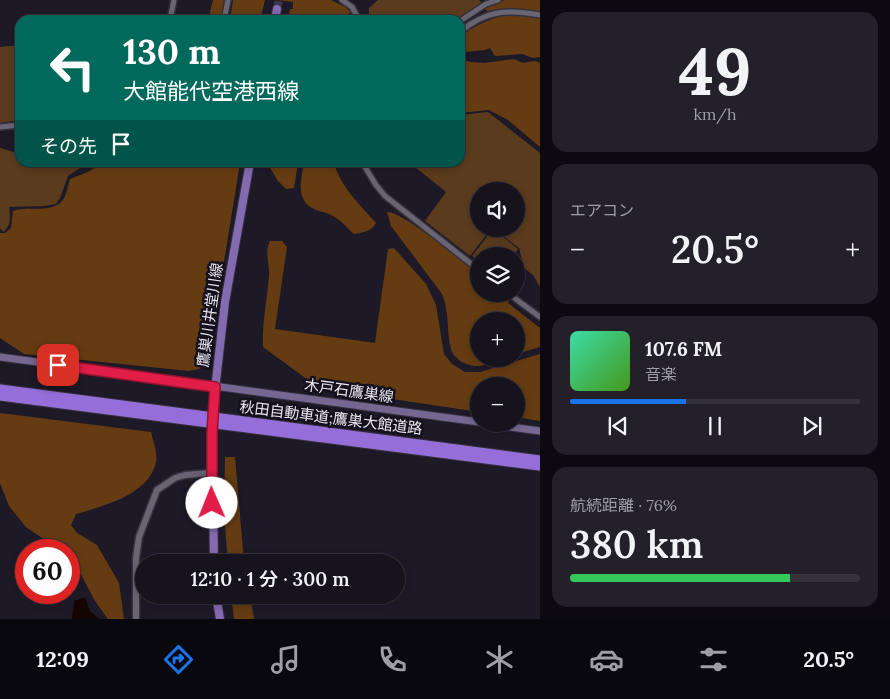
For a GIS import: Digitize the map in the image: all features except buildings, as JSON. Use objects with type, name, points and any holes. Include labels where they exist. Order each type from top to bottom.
[{"type":"highway","name":"秋田自動車道;鷹巣大館道路","points":[[0,389],[540,460]]},
{"type":"highway","name":"秋田自動車道;鷹巣大館道路","points":[[0,396],[540,466]]},
{"type":"main road","points":[[276,15],[277,9]]},
{"type":"main road","name":"鷹巣川井堂川線","points":[[214,554],[211,473],[213,407],[228,276],[249,167]]},
{"type":"main road","name":"木戸石鷹巣線","points":[[0,357],[470,421]]},
{"type":"main road","points":[[525,429],[540,431]]},
{"type":"main road","points":[[218,604],[220,619]]},
{"type":"street","points":[[171,15],[174,0]]},
{"type":"street","points":[[225,15],[228,0]]},
{"type":"street","points":[[342,0],[352,7],[356,15]]},
{"type":"street","points":[[465,18],[486,4],[498,0]]},
{"type":"street","points":[[465,28],[479,18],[493,14],[518,11],[540,15]]},
{"type":"street","points":[[0,127],[15,126]]},
{"type":"street","points":[[365,167],[385,196],[470,263]]},
{"type":"street","points":[[519,302],[540,318]]},
{"type":"street","points":[[136,619],[136,558],[139,537],[157,490],[175,478],[185,475],[211,473]]},
{"type":"shaded area","points":[[213,0],[224,0],[222,15],[209,15]]},
{"type":"shaded area","points":[[233,0],[265,0],[261,15],[231,15]]},
{"type":"shaded area","points":[[277,0],[331,0],[351,12],[348,15],[289,15],[290,9],[293,9],[293,2]]},
{"type":"shaded area","points":[[378,0],[479,0],[482,3],[465,15],[369,15],[369,8]]},
{"type":"shaded area","points":[[505,0],[540,0],[540,12],[511,8],[487,11],[485,9],[488,5]]},
{"type":"shaded area","points":[[516,14],[540,18],[540,57],[533,58],[522,54],[495,56],[490,48],[465,52],[465,34],[486,21],[500,16]]},
{"type":"shaded area","points":[[15,46],[15,121],[0,123],[0,47]]},
{"type":"shaded area","points":[[514,59],[523,63],[535,61],[540,63],[540,147],[508,120],[489,110],[465,112],[465,60],[485,63]]},
{"type":"shaded area","points":[[488,112],[540,153],[540,287],[533,275],[525,269],[525,247],[518,247],[505,237],[525,237],[525,182],[470,182],[470,237],[485,237],[477,247],[470,247],[470,256],[425,221],[446,192],[415,167],[465,167],[465,114]]},
{"type":"shaded area","points":[[0,148],[15,152],[15,167],[81,167],[68,176],[56,204],[9,207],[9,224],[3,232],[0,228]]},
{"type":"shaded area","points":[[96,167],[239,167],[208,360],[199,369],[189,371],[24,354],[0,338],[0,233],[5,233],[11,228],[13,211],[48,208],[60,203],[67,191],[70,179]]},
{"type":"shaded area","points":[[269,167],[297,167],[294,188],[286,189],[278,181]]},
{"type":"shaded area","points":[[303,167],[336,167],[346,187],[376,223],[366,231],[354,234],[336,218],[314,209],[308,205],[302,195]]},
{"type":"shaded area","points":[[387,212],[405,219],[470,267],[470,302],[508,302],[520,312],[470,312],[470,365],[455,356],[451,349],[446,308],[442,294],[391,226]]},
{"type":"shaded area","points":[[487,237],[503,237],[516,247],[479,247]]},
{"type":"shaded area","points":[[270,241],[282,241],[287,247],[275,329],[375,343],[388,249],[394,248],[426,284],[436,305],[444,354],[452,364],[465,372],[480,372],[497,367],[525,367],[525,358],[540,354],[540,421],[525,418],[525,377],[470,377],[470,411],[319,388],[263,347],[269,276],[268,245]]},
{"type":"shaded area","points":[[525,316],[540,328],[540,347],[525,351]]},
{"type":"shaded area","points":[[0,413],[151,432],[156,451],[156,462],[152,473],[144,483],[135,491],[111,503],[76,514],[71,525],[77,533],[97,545],[119,583],[124,619],[108,619],[95,601],[80,573],[80,539],[44,539],[26,527],[9,506],[0,483]]},
{"type":"shaded area","points":[[225,457],[235,457],[243,554],[227,554],[224,516]]},
{"type":"shaded area","points":[[85,597],[90,611],[99,619],[72,619],[74,604],[80,604],[80,599]]},
{"type":"shaded area","points":[[232,604],[252,604],[254,619],[234,619]]},
{"type":"tunnel","points":[[277,9],[279,0]]},
{"type":"route","points":[[58,365],[215,387],[212,433],[212,503]]}]
